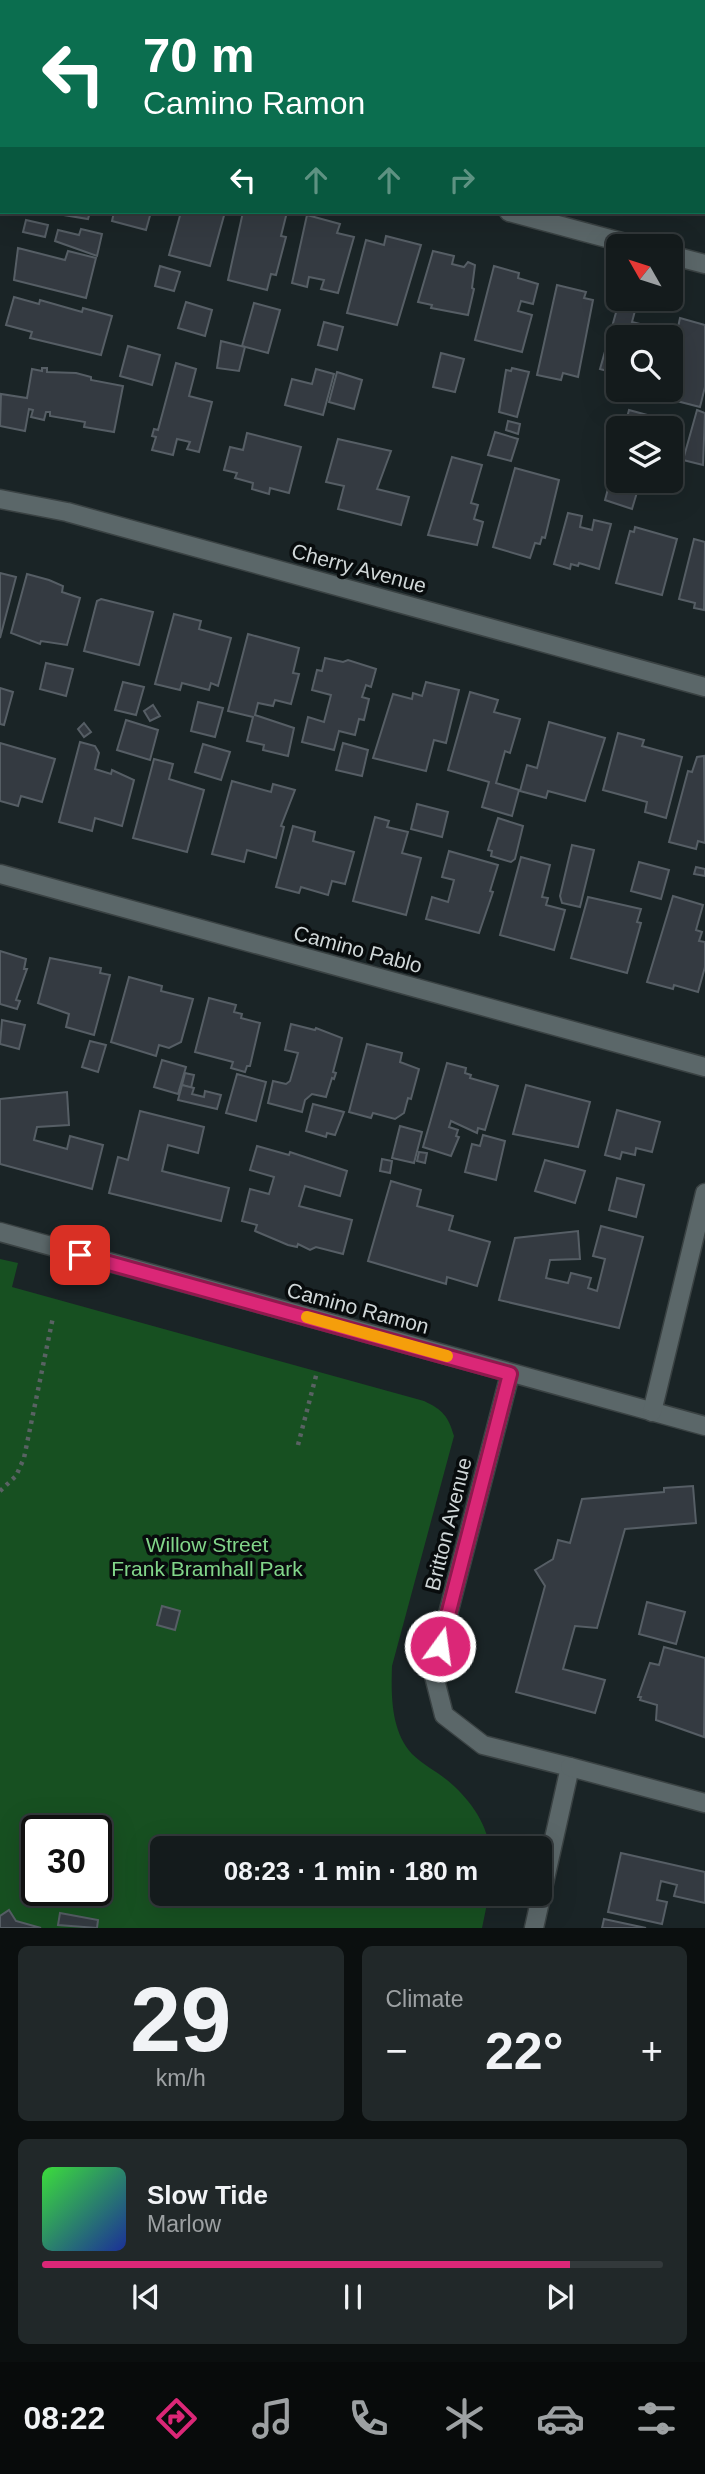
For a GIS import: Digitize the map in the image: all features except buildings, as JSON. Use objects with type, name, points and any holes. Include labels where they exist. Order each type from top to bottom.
[{"type":"street","points":[[516,214],[606,238]]},
{"type":"street","points":[[683,258],[705,264]]},
{"type":"street","name":"Cherry Avenue","points":[[0,499],[67,512],[705,687]]},
{"type":"street","name":"Camino Pablo","points":[[0,874],[705,1067]]},
{"type":"street","points":[[652,1412],[705,1192]]},
{"type":"street","name":"Camino Ramon","points":[[0,1233],[705,1426]]},
{"type":"street","name":"Britton Avenue","points":[[510,1374],[433,1672],[444,1715],[483,1745],[705,1802]]},
{"type":"street","points":[[534,1928],[570,1767]]},
{"type":"path","points":[[0,1491],[16,1476],[24,1458],[52,1317]]},
{"type":"path","points":[[298,1445],[317,1372]]},
{"type":"green space","name":"Willow Street Frank Bramhall Park","points":[[0,1259],[18,1263],[12,1287],[424,1401],[436,1407],[447,1419],[454,1436],[392,1666],[392,1701],[396,1724],[405,1745],[416,1758],[461,1793],[480,1819],[487,1836],[150,1836],[150,1906],[487,1906],[482,1928],[0,1928]]},
{"type":"slow traffic","points":[[307,1317],[447,1356]]},
{"type":"route","points":[[80,1255],[510,1374],[440,1646]]}]
